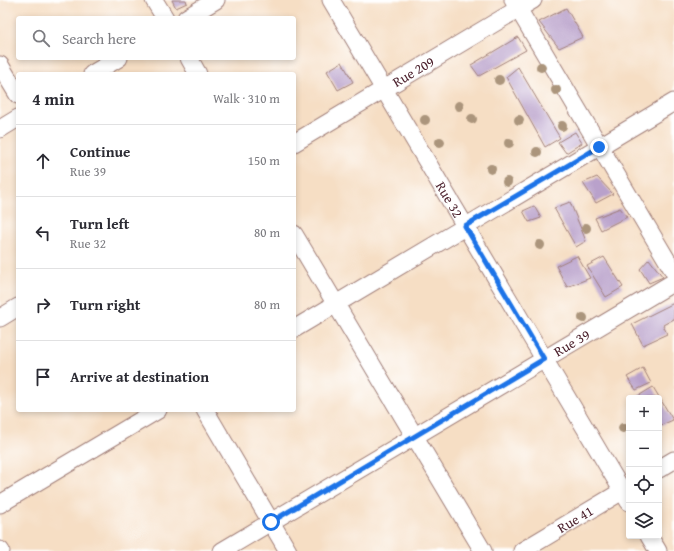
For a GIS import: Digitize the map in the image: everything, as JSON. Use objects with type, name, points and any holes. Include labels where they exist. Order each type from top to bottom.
[{"type":"street","points":[[154,0],[164,16]]},
{"type":"street","points":[[189,16],[216,0]]},
{"type":"street","name":"Rue 32","points":[[331,0],[544,359],[626,492]]},
{"type":"street","name":"Rue 209","points":[[296,142],[384,89],[515,4],[533,0]]},
{"type":"street","points":[[515,4],[674,272]]},
{"type":"street","points":[[95,72],[116,60]]},
{"type":"street","points":[[190,60],[197,72]]},
{"type":"street","points":[[0,65],[16,92]]},
{"type":"street","points":[[296,328],[674,102]]},
{"type":"street","points":[[0,129],[16,119]]},
{"type":"street","points":[[296,237],[483,551]]},
{"type":"street","name":"Rue 39","points":[[222,551],[674,282]]},
{"type":"street","points":[[0,318],[16,308]]},
{"type":"street","points":[[0,504],[155,412]]},
{"type":"street","points":[[206,412],[288,551]]},
{"type":"street","points":[[662,467],[674,460]]},
{"type":"street","name":"Rue 41","points":[[522,551],[626,495]]},
{"type":"street","points":[[651,539],[658,551]]},
{"type":"building","points":[[172,0],[186,0],[187,3],[176,8]]},
{"type":"building","points":[[566,8],[583,37],[559,48],[539,22]]},
{"type":"building","points":[[518,37],[526,50],[479,76],[471,65]]},
{"type":"building","points":[[342,62],[353,82],[338,90],[327,71]]},
{"type":"building","points":[[518,67],[560,138],[545,147],[506,77]]},
{"type":"building","points":[[575,132],[582,143],[566,153],[558,142]]},
{"type":"building","points":[[597,177],[613,194],[596,203],[583,183]]},
{"type":"building","points":[[570,202],[586,241],[576,247],[554,208]]},
{"type":"building","points":[[534,206],[541,218],[529,222],[523,211]]},
{"type":"building","points":[[620,208],[627,217],[601,230],[595,218]]},
{"type":"building","points":[[577,256],[590,278],[567,287],[556,266]]},
{"type":"building","points":[[604,257],[623,287],[606,297],[587,266]]},
{"type":"building","points":[[649,259],[663,277],[649,283],[640,269]]},
{"type":"building","points":[[674,303],[674,319],[663,325],[667,334],[643,345],[632,324]]},
{"type":"building","points":[[643,368],[651,383],[636,390],[627,377]]},
{"type":"building","points":[[653,387],[658,395],[640,395]]},
{"type":"building","points":[[662,402],[673,420],[662,425]]},
{"type":"route","points":[[271,522],[544,359],[465,226],[599,147]]}]
